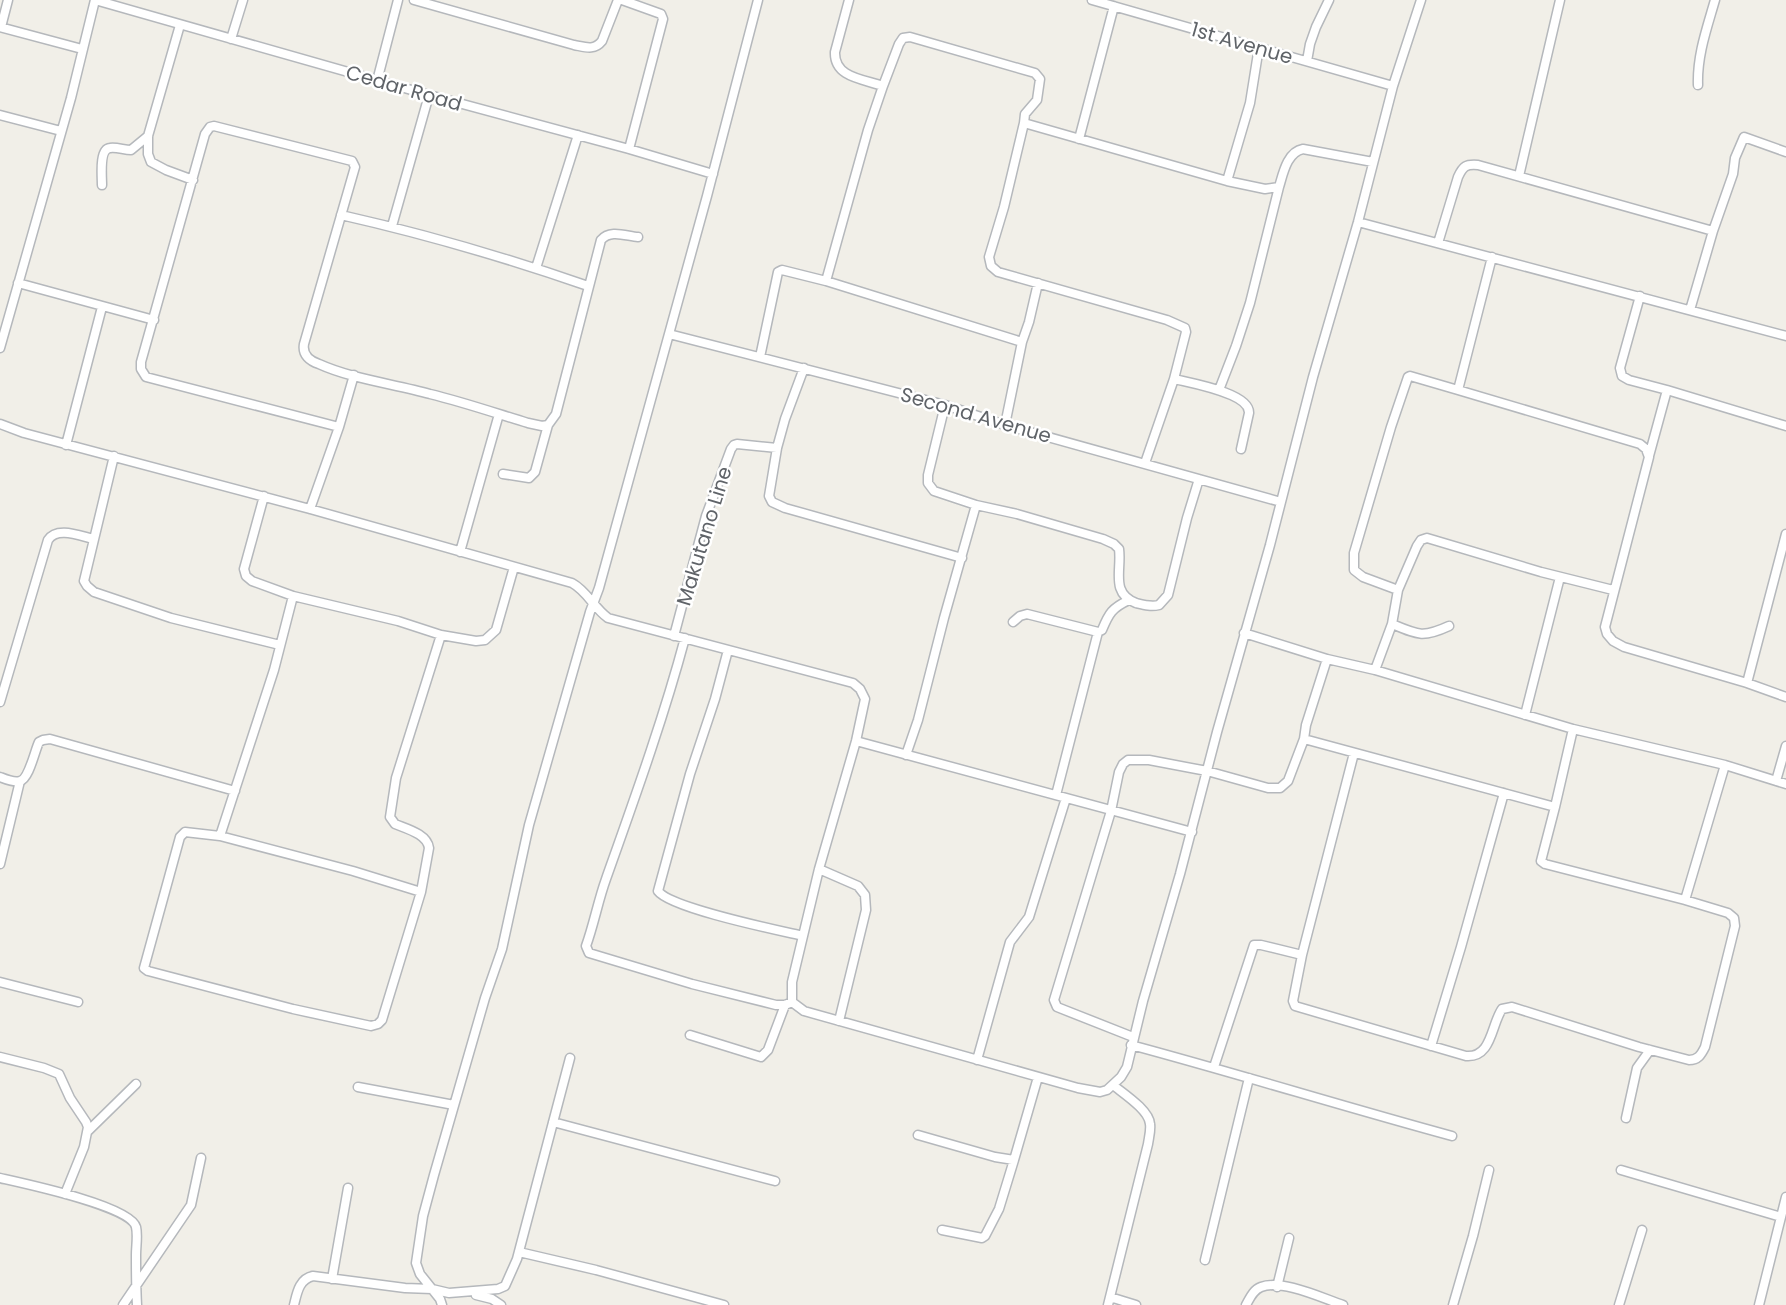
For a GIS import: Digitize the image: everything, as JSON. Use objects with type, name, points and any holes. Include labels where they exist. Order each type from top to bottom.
[{"type":"street","points":[[8,0],[1,27],[82,49]]},
{"type":"street","points":[[0,348],[71,98],[95,0]]},
{"type":"street","name":"Cedar Road","points":[[95,0],[712,174]]},
{"type":"street","points":[[231,39],[243,0]]},
{"type":"street","points":[[377,81],[398,0]]},
{"type":"street","points":[[414,0],[592,48],[602,41],[620,0],[661,14],[663,19],[629,149]]},
{"type":"street","points":[[442,1305],[440,1299],[420,1274],[416,1263],[434,1175],[485,998],[502,949],[529,825],[599,588],[758,0]]},
{"type":"street","points":[[849,0],[835,52],[835,60],[845,74],[883,86]]},
{"type":"street","name":"1st Avenue","points":[[1092,0],[1393,86]]},
{"type":"street","points":[[1307,61],[1316,27],[1329,0]]},
{"type":"street","points":[[685,638],[676,674],[640,783],[604,883],[586,946],[589,953],[682,981],[776,1005],[788,1004],[804,1011],[1078,1088],[1100,1092],[1113,1085],[1121,1077],[1126,1067],[1192,832],[1393,86],[1421,0]]},
{"type":"street","points":[[1519,176],[1560,0]]},
{"type":"street","points":[[1698,85],[1701,49],[1715,0]]},
{"type":"street","points":[[1079,139],[1114,6]]},
{"type":"street","points":[[180,25],[148,136],[148,154],[151,162],[193,180]]},
{"type":"street","points":[[826,281],[868,130],[903,38],[910,37],[1035,72],[1040,79],[1037,100],[1025,114],[990,257],[991,266],[998,272],[1182,325],[1186,332],[1174,379],[1145,463]]},
{"type":"street","points":[[1227,181],[1250,103],[1259,47]]},
{"type":"street","points":[[392,226],[429,95]]},
{"type":"street","points":[[0,115],[61,131]]},
{"type":"street","points":[[1024,123],[1227,181],[1265,189],[1279,187]]},
{"type":"street","points":[[339,427],[146,377],[141,369],[141,362],[205,134],[210,127],[214,126],[352,161],[355,167],[303,350],[305,355],[318,364],[354,375],[433,394],[528,423],[548,425]]},
{"type":"street","points":[[536,268],[578,135]]},
{"type":"street","points":[[102,185],[103,155],[106,149],[131,150],[148,136]]},
{"type":"street","points":[[1690,310],[1713,231],[1733,174],[1735,158],[1744,137],[1786,152]]},
{"type":"street","points":[[1219,390],[1250,303],[1285,167],[1293,154],[1303,149],[1313,150],[1373,162]]},
{"type":"street","points":[[1438,243],[1458,177],[1462,168],[1468,164],[1519,176],[1713,231]]},
{"type":"street","points":[[341,215],[392,226],[536,268],[588,286]]},
{"type":"street","points":[[1358,222],[1786,336]]},
{"type":"street","points":[[503,474],[529,478],[535,472],[548,425],[556,414],[602,240],[610,233],[639,237]]},
{"type":"street","points":[[1458,390],[1492,257]]},
{"type":"street","points":[[760,357],[778,272],[782,270],[826,281],[1022,342]]},
{"type":"street","points":[[18,283],[154,320]]},
{"type":"street","points":[[1005,425],[1022,342],[1038,283]]},
{"type":"street","points":[[1640,296],[1620,368],[1622,376],[1786,426]]},
{"type":"street","points":[[66,445],[102,307]]},
{"type":"street","name":"Second Avenue","points":[[669,334],[945,405],[1005,425],[1281,502]]},
{"type":"street","points":[[804,368],[777,448],[769,496],[772,502],[785,508],[962,558]]},
{"type":"street","points":[[310,508],[339,427],[354,375]]},
{"type":"street","points":[[1398,590],[1363,577],[1354,570],[1354,553],[1408,377],[1640,444],[1646,449],[1649,457]]},
{"type":"street","points":[[1174,379],[1219,390],[1244,402],[1250,409],[1241,449]]},
{"type":"street","points":[[1667,390],[1613,590],[1605,627],[1607,634],[1613,641],[1624,647],[1747,683],[1786,697]]},
{"type":"street","points":[[945,405],[928,475],[928,483],[934,491],[1114,544],[1119,549],[1120,591],[1129,600],[1152,606],[1159,605],[1168,595],[1189,508],[1199,479]]},
{"type":"street","points":[[460,552],[499,414]]},
{"type":"street","points":[[0,424],[66,445],[310,508],[572,583],[586,593],[608,618],[853,682],[866,699],[819,869],[788,1004],[768,1050],[761,1057],[690,1035]]},
{"type":"street","name":"Makutano Line","points":[[674,636],[706,516],[731,448],[737,444],[777,448]]},
{"type":"street","points":[[114,456],[84,581],[87,586],[94,592],[171,618],[280,645]]},
{"type":"street","points":[[264,496],[244,568],[245,574],[252,581],[293,596],[476,642],[490,637],[496,630],[514,567]]},
{"type":"street","points":[[906,754],[918,720],[976,505]]},
{"type":"street","points":[[0,702],[48,540],[58,531],[94,539]]},
{"type":"street","points":[[1747,683],[1786,534]]},
{"type":"street","points":[[1375,670],[1392,624],[1398,590],[1421,540],[1427,538],[1613,590]]},
{"type":"street","points":[[1525,715],[1560,577]]},
{"type":"street","points":[[220,837],[274,670],[293,596]]},
{"type":"street","points":[[1056,795],[1098,632],[1102,630],[1116,606],[1129,600]]},
{"type":"street","points":[[1013,622],[1027,614],[1098,632]]},
{"type":"street","points":[[1392,624],[1427,635],[1449,626]]},
{"type":"street","points":[[1244,633],[1573,729],[1725,765],[1786,784]]},
{"type":"street","points":[[421,892],[353,871],[220,837],[185,832],[182,834],[144,968],[148,971],[293,1009],[371,1026],[382,1020],[421,892],[429,848],[429,843],[424,837],[395,824],[390,817],[396,778],[441,635]]},
{"type":"street","points":[[728,650],[715,699],[690,774],[658,891],[663,897],[699,910],[803,936]]},
{"type":"street","points":[[1327,659],[1306,725],[1304,739],[1288,781],[1280,788],[1268,788],[1207,771],[1149,760],[1128,760],[1123,764],[1054,1003],[1057,1007],[1132,1041],[1324,1101],[1452,1136]]},
{"type":"street","points":[[1354,753],[1302,955],[1293,1001],[1295,1006],[1466,1056],[1479,1054],[1491,1038],[1500,1013],[1505,1008],[1512,1007],[1650,1050],[1694,1060],[1699,1058],[1705,1047],[1736,926],[1732,915],[1685,900],[1542,863],[1573,729]]},
{"type":"street","points":[[0,777],[20,781],[25,778],[39,742],[50,739],[235,791]]},
{"type":"street","points":[[1304,739],[1555,807]]},
{"type":"street","points":[[856,741],[1192,832]]},
{"type":"street","points":[[1776,782],[1786,746]]},
{"type":"street","points":[[1685,900],[1725,765]]},
{"type":"street","points":[[0,864],[20,781]]},
{"type":"street","points":[[1431,1046],[1504,793]]},
{"type":"street","points":[[977,1060],[1010,942],[1029,917],[1066,798]]},
{"type":"street","points":[[819,869],[858,886],[865,895],[866,910],[839,1021]]},
{"type":"street","points":[[1214,1067],[1254,945],[1302,955]]},
{"type":"street","points":[[0,982],[78,1002]]},
{"type":"street","points":[[1626,1118],[1637,1068],[1650,1050]]},
{"type":"street","points":[[0,1058],[44,1068],[59,1074],[70,1098],[86,1122],[88,1131],[84,1146],[65,1194]]},
{"type":"street","points":[[294,1305],[302,1282],[313,1276],[405,1288],[432,1289],[449,1293],[498,1290],[505,1286],[519,1252],[570,1058]]},
{"type":"street","points":[[942,1230],[982,1238],[985,1236],[999,1209],[1038,1077]]},
{"type":"street","points":[[1205,1260],[1250,1078]]},
{"type":"street","points":[[88,1131],[136,1084]]},
{"type":"street","points":[[1113,1085],[1138,1105],[1150,1122],[1148,1143],[1109,1301],[1136,1305]]},
{"type":"street","points":[[358,1087],[454,1105]]},
{"type":"street","points":[[553,1122],[774,1181]]},
{"type":"street","points":[[918,1135],[1014,1160]]},
{"type":"street","points":[[123,1305],[191,1205],[201,1158]]},
{"type":"street","points":[[1453,1305],[1489,1170]]},
{"type":"street","points":[[1621,1170],[1781,1217]]},
{"type":"street","points":[[0,1178],[65,1194],[129,1217],[136,1227],[137,1305]]},
{"type":"street","points":[[332,1279],[348,1188]]},
{"type":"street","points":[[1759,1305],[1786,1197]]},
{"type":"street","points":[[1619,1305],[1642,1230]]},
{"type":"street","points":[[1277,1287],[1289,1238]]},
{"type":"street","points":[[519,1252],[597,1270],[724,1305]]},
{"type":"street","points":[[1246,1305],[1251,1295],[1259,1287],[1291,1288],[1343,1305]]},
{"type":"street","points":[[464,1293],[482,1295],[501,1305]]}]
